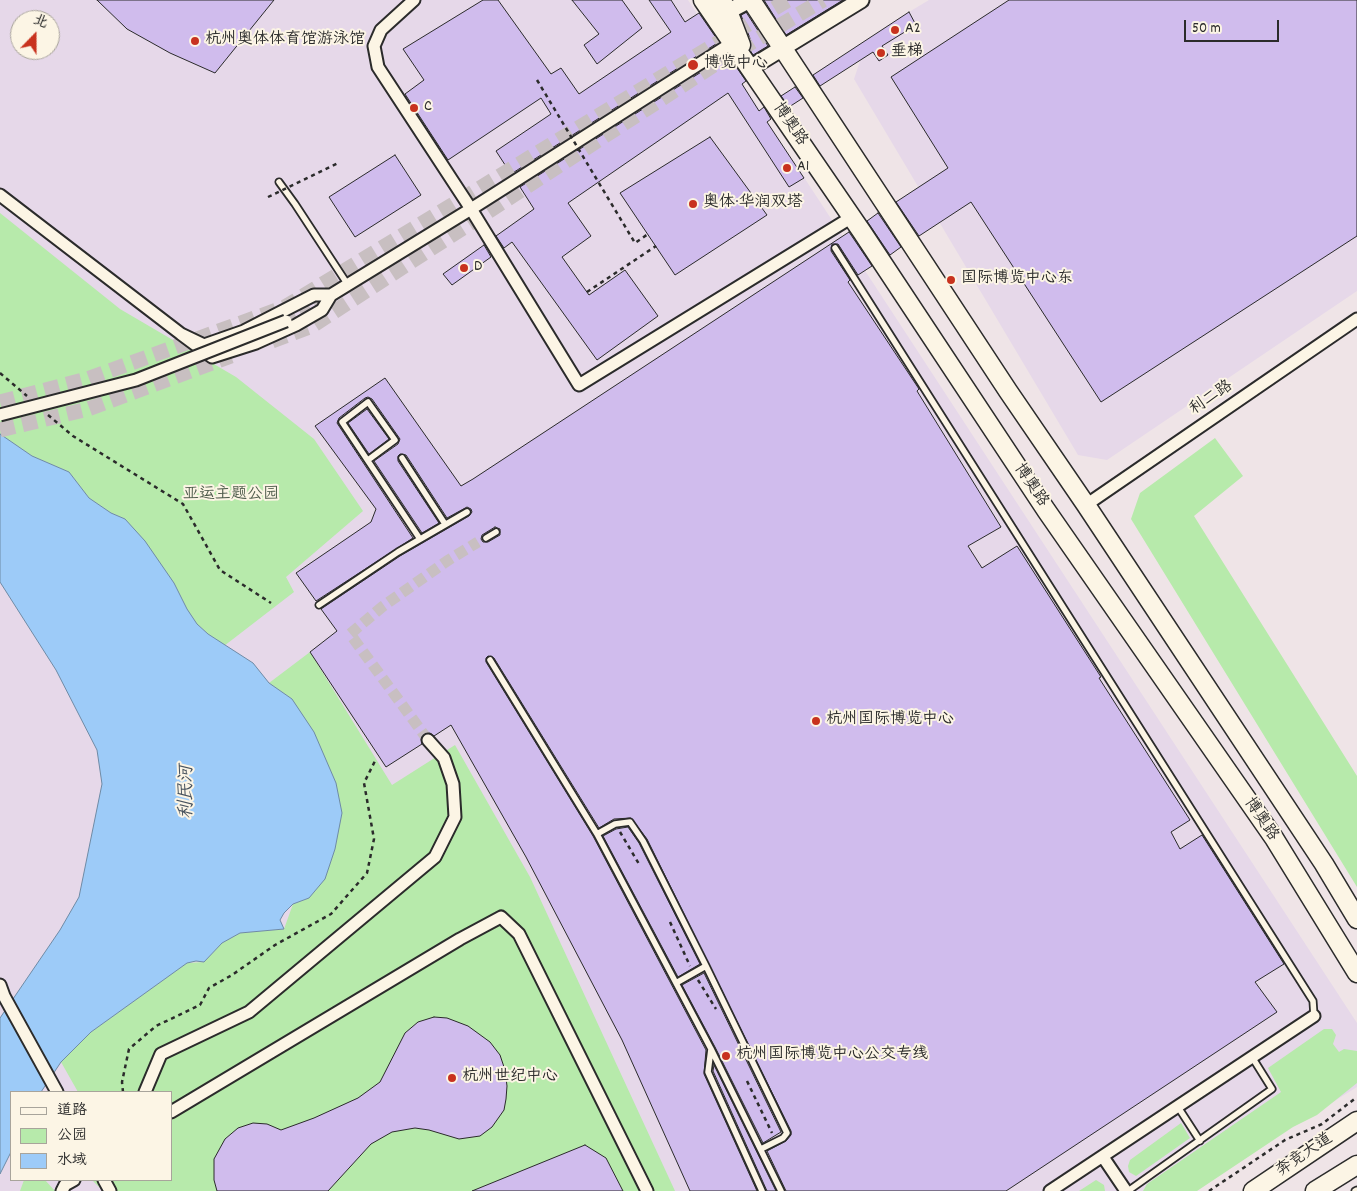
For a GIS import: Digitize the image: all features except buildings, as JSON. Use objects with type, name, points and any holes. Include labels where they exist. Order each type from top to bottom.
[{"type":"main road","name":"博奥路","points":[[703,0],[721,10],[732,44],[852,217],[1046,510],[1274,838],[1357,973]]},
{"type":"main road","name":"博奥路","points":[[750,0],[1324,864],[1357,918]]},
{"type":"main road","points":[[750,0],[721,10],[750,68],[861,0]]},
{"type":"main road","name":"奔竞大道","points":[[1253,1191],[1357,1121]]},
{"type":"main road","points":[[1316,1191],[1357,1165]]},
{"type":"street","points":[[414,0],[381,30],[374,46],[378,67],[471,209],[579,385],[852,217]]},
{"type":"street","points":[[0,195],[212,357],[256,343],[296,325],[322,310],[331,295],[732,44]]},
{"type":"street","points":[[181,334],[204,345],[244,331],[314,295],[331,295]]},
{"type":"street","points":[[0,415],[136,380],[286,321]]},
{"type":"street","name":"利二路","points":[[1086,505],[1356,322]]},
{"type":"street","points":[[145,1091],[161,1054],[249,1012],[435,857],[455,817],[454,792],[444,758],[428,740]]},
{"type":"street","points":[[172,1111],[500,917],[519,934],[647,1191]]},
{"type":"street","points":[[0,984],[4,996],[56,1091]]},
{"type":"street","points":[[1050,1191],[1314,1016]]},
{"type":"street","points":[[1103,1157],[1127,1191]]},
{"type":"street","points":[[62,1191],[65,1185],[72,1181]]},
{"type":"lane","points":[[279,182],[348,285]]},
{"type":"lane","points":[[835,248],[1313,1001],[1314,1016]]},
{"type":"lane","points":[[368,460],[395,440],[368,402],[342,422],[420,539]]},
{"type":"lane","points":[[402,458],[445,524]]},
{"type":"lane","points":[[319,605],[398,552],[467,512]]},
{"type":"lane","points":[[486,538],[496,532]]},
{"type":"lane","points":[[490,660],[597,834],[711,1049],[781,1191]]},
{"type":"lane","points":[[597,834],[615,824],[630,822],[643,840],[787,1133],[776,1142],[761,1150]]},
{"type":"lane","points":[[676,983],[706,966]]},
{"type":"lane","points":[[711,1049],[708,1072],[762,1191]]},
{"type":"lane","points":[[1127,1191],[1272,1090],[1252,1057]]},
{"type":"lane","points":[[1178,1107],[1200,1141]]},
{"type":"path","points":[[537,80],[635,243],[648,234]]},
{"type":"path","points":[[268,197],[338,163]]},
{"type":"path","points":[[587,292],[656,246]]},
{"type":"path","points":[[0,373],[29,398]]},
{"type":"path","points":[[44,411],[73,436],[183,504],[220,570],[271,604]]},
{"type":"path","points":[[123,1091],[122,1082],[128,1048],[156,1026],[200,1005],[209,988],[232,975],[275,945],[330,914],[366,873],[374,839],[364,783],[376,759]]},
{"type":"path","points":[[615,824],[639,864]]},
{"type":"path","points":[[670,922],[693,973],[717,1012]]},
{"type":"path","points":[[747,1081],[776,1142]]},
{"type":"path","points":[[1209,1191],[1285,1140],[1322,1124],[1357,1097]]},
{"type":"shaded area","points":[[0,0],[688,0],[1357,1023],[1357,1087],[1190,1191],[0,1191]]},
{"type":"shaded area","points":[[929,0],[1357,0],[1357,291],[1107,460],[1078,455],[854,79],[864,49],[909,12]]},
{"type":"green space","name":"亚运主题公园","points":[[0,213],[120,309],[236,377],[314,439],[363,511],[286,577],[294,592],[224,646],[197,624],[174,583],[125,519],[111,513],[89,498],[69,472],[32,456],[0,434]]},
{"type":"green space","points":[[1215,438],[1243,476],[1194,516],[1357,776],[1357,887],[1131,519],[1140,493]]},
{"type":"green space","name":"杭州世纪中心","points":[[310,652],[392,785],[455,745],[530,877],[675,1191],[103,1191],[93,1181],[172,1181],[172,1091],[77,1091],[61,1062],[91,1032],[187,963],[204,962],[222,943],[240,933],[284,929],[293,904],[309,898],[292,699],[269,683]]},
{"type":"green space","points":[[1324,1029],[1332,1029],[1336,1035],[1333,1044],[1339,1052],[1344,1049],[1357,1051],[1357,1083],[1317,1115],[1293,1127],[1197,1191],[1143,1191],[1147,1184],[1281,1092],[1268,1068]]},
{"type":"green space","points":[[1181,1123],[1190,1138],[1136,1176],[1129,1172],[1130,1160]]},
{"type":"green space","points":[[1096,1180],[1104,1185],[1105,1191],[1079,1191]]},
{"type":"green space","points":[[24,1181],[46,1181],[55,1191],[20,1191]]},
{"type":"water","name":"利民河","points":[[0,434],[32,456],[69,472],[89,498],[111,513],[125,519],[145,541],[174,583],[197,624],[208,634],[253,663],[269,683],[292,699],[314,732],[336,783],[342,813],[335,849],[325,879],[309,898],[293,904],[284,913],[280,920],[284,929],[240,933],[222,943],[204,962],[187,963],[91,1032],[61,1062],[42,1091],[10,1091],[10,1154],[0,1174],[0,1018],[60,930],[79,897],[102,784],[97,750],[56,670],[0,582]]},
{"type":"tunnel","points":[[0,402],[87,379],[285,307],[788,0]]},
{"type":"tunnel","points":[[272,341],[312,326],[717,63],[823,0]]},
{"type":"tunnel","points":[[286,321],[331,295]]},
{"type":"tunnel","points":[[0,430],[88,409],[231,356]]},
{"type":"tunnel","points":[[428,740],[350,634],[382,607],[447,561],[478,542]]},
{"type":"place","name":"A2","points":[[895,30]]},
{"type":"place","name":"杭州奥体体育馆游泳馆","points":[[195,41]]},
{"type":"place","name":"垂梯","points":[[881,53]]},
{"type":"place","name":"博览中心","points":[[693,65]]},
{"type":"place","name":"C","points":[[414,108]]},
{"type":"place","name":"A1","points":[[787,168]]},
{"type":"place","name":"奥体·华润双塔","points":[[693,204]]},
{"type":"place","name":"D","points":[[464,268]]},
{"type":"place","name":"国际博览中心东","points":[[951,280]]},
{"type":"place","name":"杭州国际博览中心","points":[[816,721]]},
{"type":"place","name":"杭州国际博览中心公交专线","points":[[726,1056]]},
{"type":"place","name":"杭州世纪中心","points":[[452,1078]]}]
